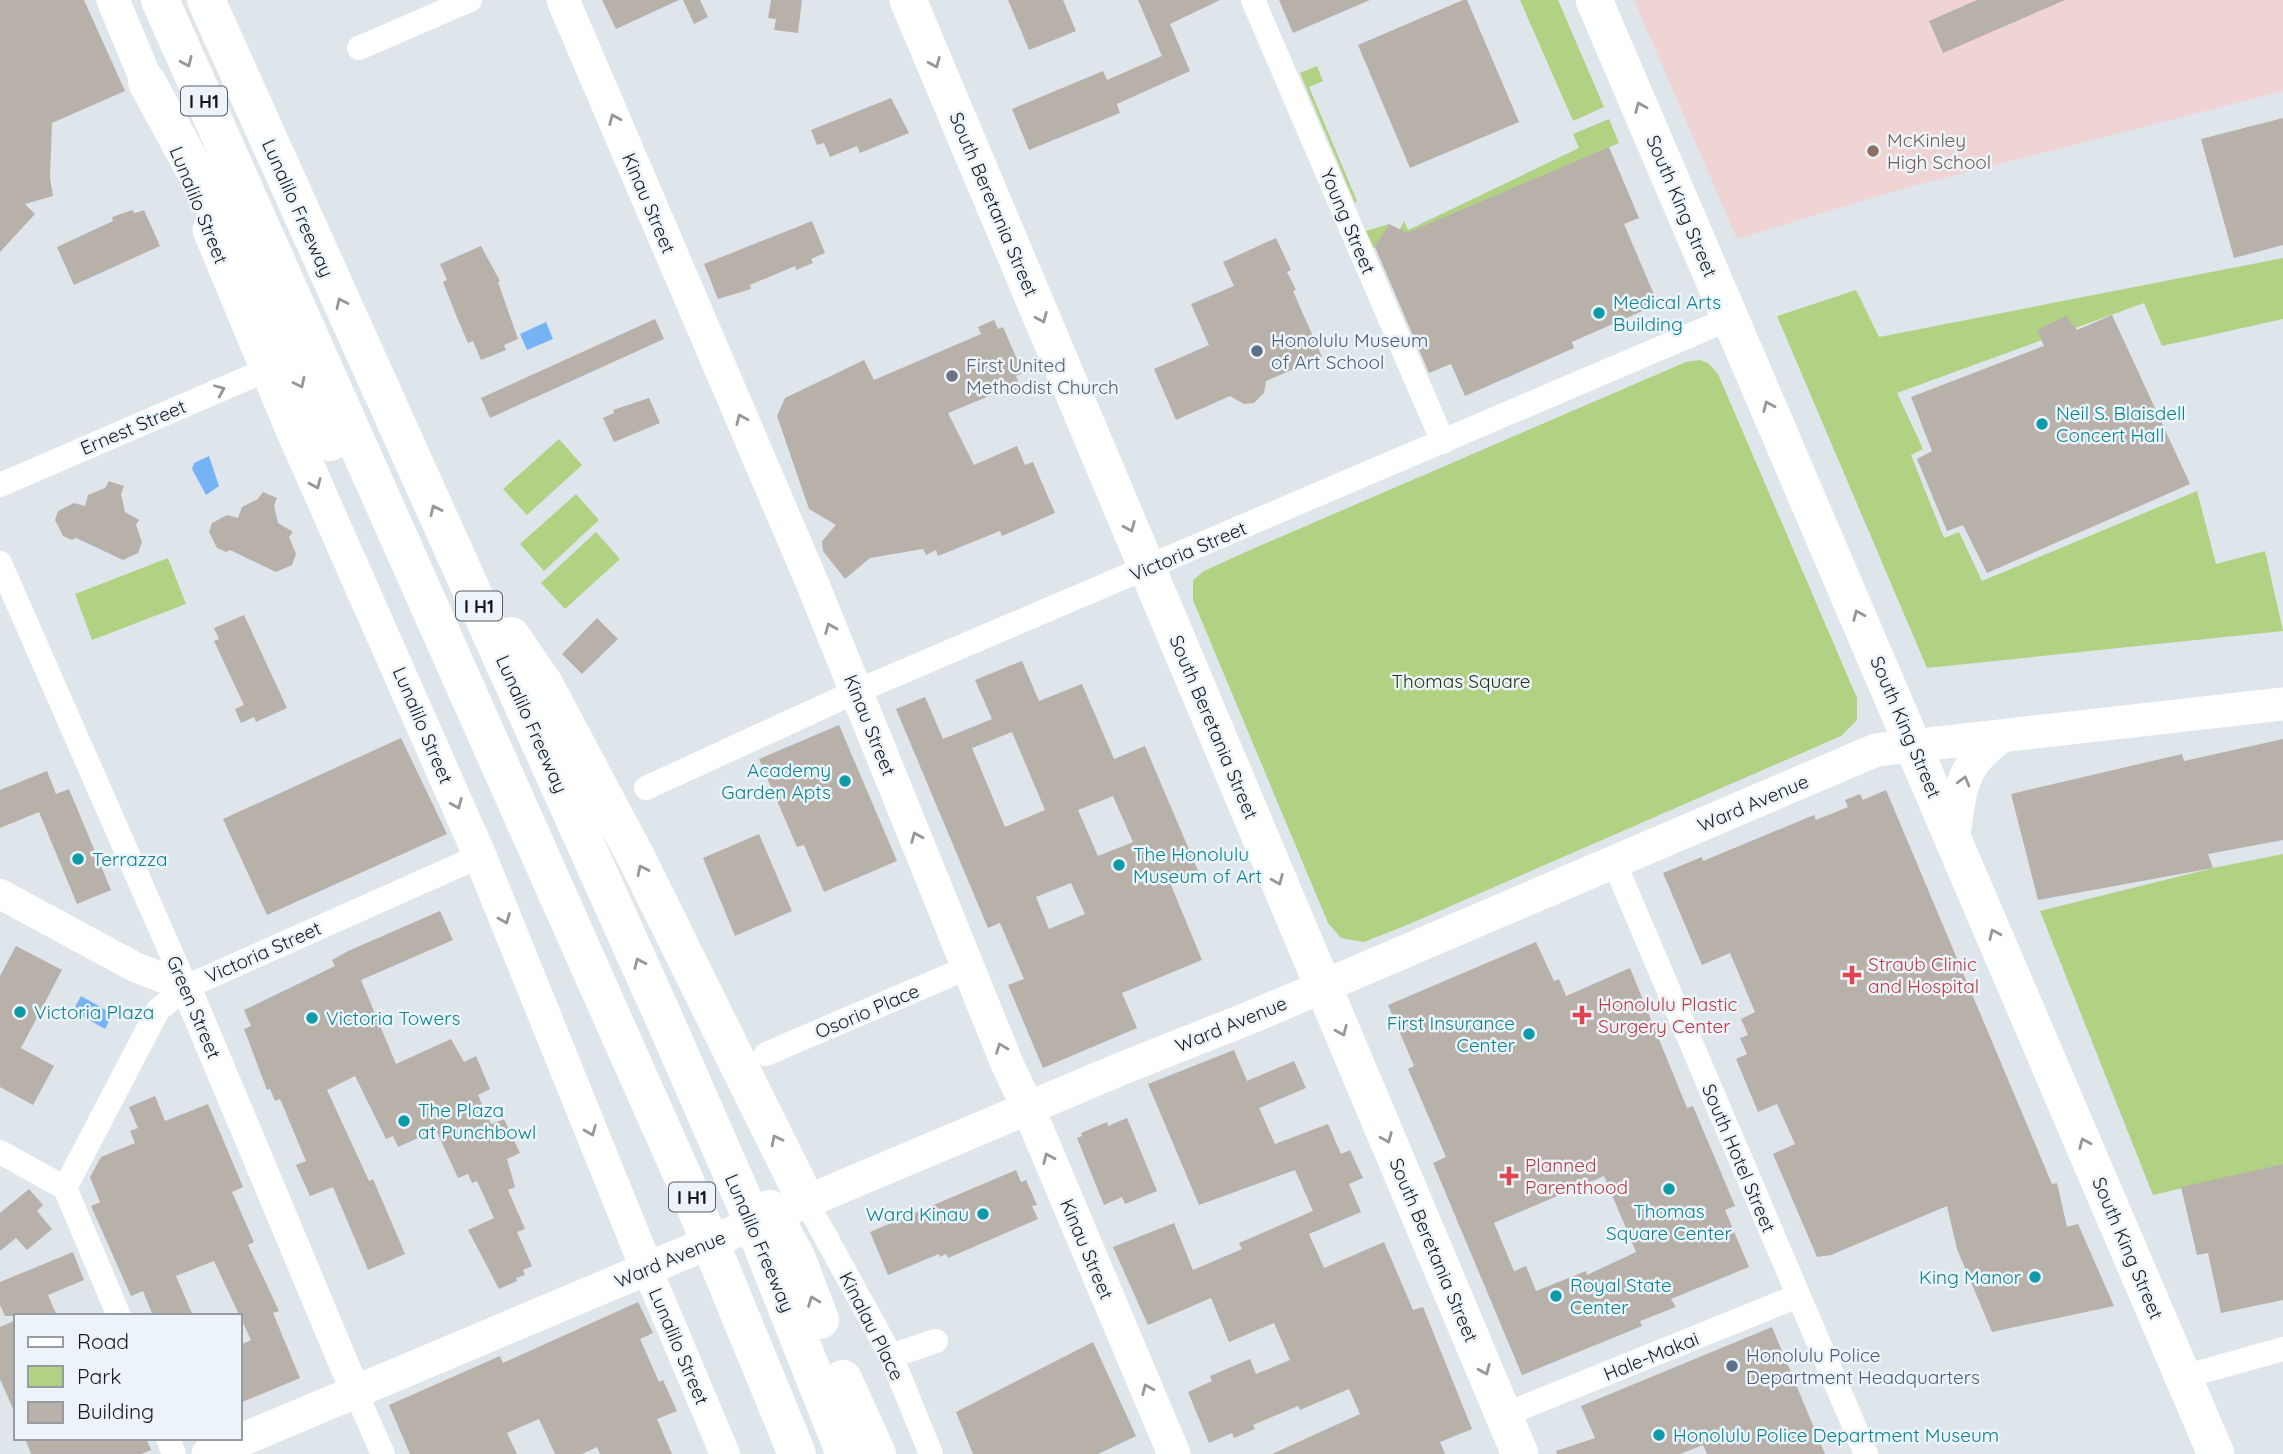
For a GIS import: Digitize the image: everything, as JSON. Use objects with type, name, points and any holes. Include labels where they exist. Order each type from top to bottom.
[{"type":"highway","name":"I H1","points":[[160,0],[735,1297],[797,1454]]},
{"type":"highway","name":"Lunalilo Freeway","points":[[206,0],[667,1025],[750,1215],[845,1454]]},
{"type":"highway","points":[[147,82],[231,237],[310,403],[533,837]]},
{"type":"highway","points":[[459,561],[544,684],[637,859],[806,1201]]},
{"type":"highway","points":[[579,942],[775,1454]]},
{"type":"highway","points":[[667,1025],[797,1259],[841,1376],[877,1454]]},
{"type":"main road","name":"Lunalilo Street","points":[[113,0],[266,370],[480,856],[647,1269]]},
{"type":"main road","name":"Kinau Street","points":[[563,0],[811,580],[1008,1066],[1174,1453]]},
{"type":"main road","name":"South Beretania Street","points":[[908,0],[1520,1454]]},
{"type":"main road","name":"South King Street","points":[[1594,0],[2216,1454]]},
{"type":"main road","name":"Ward Avenue","points":[[208,1454],[1323,986],[1876,750],[2283,704]]},
{"type":"main road","points":[[1953,839],[1966,771],[1977,755],[2001,737]]},
{"type":"street","points":[[359,48],[470,0]]},
{"type":"street","name":"Young Street","points":[[1253,0],[1443,442]]},
{"type":"street","name":"Victoria Street","points":[[646,788],[855,692],[1731,318]]},
{"type":"street","name":"Ernest Street","points":[[0,485],[266,370]]},
{"type":"street","name":"Green Street","points":[[0,563],[186,987],[383,1454]]},
{"type":"street","name":"Victoria Street","points":[[65,1188],[158,1010],[186,987],[480,856]]},
{"type":"street","name":"South Hotel Street","points":[[1614,862],[1866,1454]]},
{"type":"street","points":[[0,894],[135,967],[186,987]]},
{"type":"street","name":"Osorio Place","points":[[766,1054],[969,967]]},
{"type":"street","points":[[0,1152],[65,1188],[118,1314]]},
{"type":"street","name":"Kinalau Place","points":[[806,1201],[891,1356],[931,1454]]},
{"type":"street","name":"Lunalilo Street","points":[[647,1269],[725,1454]]},
{"type":"street","name":"Hale-Makai","points":[[1504,1415],[1798,1296]]},
{"type":"street","points":[[891,1356],[936,1341]]},
{"type":"street","points":[[2183,1377],[2283,1349]]},
{"type":"shaded area","name":"McKinley High School","points":[[1634,0],[2283,0],[2283,91],[1901,189],[1737,239]]},
{"type":"green space","points":[[1520,0],[1558,0],[1604,107],[1573,121]]},
{"type":"green space","points":[[1317,66],[1323,81],[1309,87],[1357,201],[1355,203],[1300,73]]},
{"type":"green space","points":[[1609,119],[1619,143],[1374,248],[1366,231],[1389,224],[1385,232],[1396,237],[1404,221],[1408,230],[1579,148],[1573,134]]},
{"type":"green space","points":[[2283,258],[2283,319],[2162,346],[2144,303],[1897,393],[1923,449],[1911,455],[1944,538],[1959,532],[1982,581],[2197,491],[2216,564],[2265,551],[2283,631],[1927,668],[1777,316],[1856,290],[1879,337]]},
{"type":"green space","name":"Thomas Square","points":[[1700,360],[1708,363],[1718,374],[1857,698],[1857,720],[1841,736],[1407,925],[1364,942],[1341,938],[1328,923],[1193,600],[1193,580],[1204,571],[1250,550],[1686,362]]},
{"type":"green space","points":[[559,439],[582,465],[527,515],[503,489]]},
{"type":"green space","points":[[576,494],[599,520],[544,571],[520,544]]},
{"type":"green space","points":[[596,532],[620,559],[565,609],[541,583]]},
{"type":"green space","points":[[168,558],[186,604],[92,640],[75,594]]},
{"type":"green space","points":[[2283,854],[2283,1164],[2153,1195],[2040,911],[2213,868]]},
{"type":"water","points":[[546,322],[553,339],[527,350],[520,334]]},
{"type":"water","points":[[209,456],[219,486],[206,495],[192,469],[194,463]]},
{"type":"water","points":[[81,996],[113,1014],[105,1029],[73,1011]]},
{"type":"building","points":[[0,0],[84,0],[125,91],[52,123],[50,178],[53,196],[25,204],[35,214],[0,252]]},
{"type":"building","points":[[602,0],[679,0],[616,29]]},
{"type":"building","points":[[683,0],[700,0],[708,17],[694,24]]},
{"type":"building","points":[[771,0],[802,0],[798,33],[774,30],[776,19],[768,18]]},
{"type":"building","points":[[1008,0],[1063,0],[1076,31],[1029,50]]},
{"type":"building","points":[[1138,0],[1220,0],[1170,24],[1190,71],[1117,104],[1120,113],[1029,150],[1012,109],[1103,71],[1107,80],[1162,56]]},
{"type":"building","points":[[1279,0],[1370,0],[1293,33]]},
{"type":"building","points":[[1467,0],[1519,122],[1410,168],[1358,45]]},
{"type":"building","points":[[1977,0],[2065,0],[1943,53],[1929,21]]},
{"type":"building","points":[[891,98],[909,133],[860,153],[857,146],[830,157],[824,143],[817,145],[811,130]]},
{"type":"building","points":[[2283,118],[2283,245],[2234,258],[2201,139]]},
{"type":"building","points":[[1609,147],[1639,218],[1624,224],[1658,304],[1572,342],[1574,348],[1465,396],[1451,364],[1429,373],[1375,247],[1389,224],[1407,233]]},
{"type":"building","points":[[132,210],[135,213],[144,210],[160,246],[74,285],[57,247],[113,221],[112,217]]},
{"type":"building","points":[[812,221],[825,253],[811,259],[813,263],[796,270],[795,266],[750,285],[751,289],[718,299],[704,264]]},
{"type":"building","name":"Honolulu Museum of Art School","points":[[1276,238],[1291,270],[1287,272],[1296,290],[1293,291],[1322,357],[1266,381],[1264,393],[1254,403],[1244,404],[1230,396],[1176,420],[1154,369],[1209,345],[1191,304],[1234,286],[1223,262]]},
{"type":"building","points":[[481,246],[500,281],[498,282],[518,339],[504,345],[506,350],[481,360],[473,341],[468,343],[458,320],[443,282],[447,280],[440,264]]},
{"type":"building","name":"Neil S. Blaisdell Concert Hall","points":[[2112,315],[2190,484],[1987,573],[1963,525],[1947,531],[1917,459],[1932,451],[1911,397],[2044,346],[2037,330],[2066,316],[2077,330]]},
{"type":"building","points":[[655,319],[664,339],[490,418],[481,398]]},
{"type":"building","points":[[994,320],[998,329],[1003,327],[1023,373],[1016,376],[1021,389],[1006,395],[1004,390],[948,413],[974,465],[1017,446],[1025,465],[1033,462],[1055,513],[1002,536],[1000,531],[938,556],[936,550],[926,555],[923,549],[870,558],[845,579],[823,551],[822,541],[836,525],[809,509],[777,416],[785,398],[864,360],[874,380],[981,334],[978,327]]},
{"type":"building","points":[[649,398],[660,423],[614,442],[603,418],[614,413],[613,410]]},
{"type":"building","points":[[109,481],[124,486],[121,494],[125,512],[139,520],[136,525],[142,542],[138,553],[123,560],[76,538],[72,540],[63,536],[55,520],[58,511],[74,503],[85,506],[88,495],[105,488]]},
{"type":"building","points":[[263,492],[277,498],[274,506],[278,523],[293,532],[289,537],[296,554],[292,565],[276,572],[230,550],[226,552],[217,548],[209,532],[212,523],[227,515],[238,518],[242,507],[258,499]]},
{"type":"building","points":[[244,615],[287,708],[256,722],[254,717],[241,723],[235,709],[244,705],[214,641],[219,639],[214,628]]},
{"type":"building","points":[[597,618],[618,639],[582,674],[562,654]]},
{"type":"building","name":"The Honolulu Museum of Art","points":[[1022,661],[1039,701],[1082,684],[1114,759],[1145,746],[1199,873],[1171,885],[1202,960],[1122,993],[1137,1028],[1043,1068],[1008,985],[1024,979],[1000,923],[988,928],[896,709],[925,697],[943,739],[992,719],[975,680]],"holes":[[[1012,732],[1045,810],[1005,827],[972,748]],[[1113,796],[1133,842],[1098,856],[1078,810]],[[1071,883],[1085,914],[1049,929],[1036,897]]]},
{"type":"building","points":[[839,725],[897,861],[824,892],[804,845],[797,847],[759,759]]},
{"type":"building","points":[[401,738],[447,834],[267,915],[223,819]]},
{"type":"building","points":[[2283,739],[2283,840],[2208,854],[2213,868],[2038,900],[2011,794],[2182,754],[2184,761]]},
{"type":"building","name":"Terrazza","points":[[47,771],[56,794],[69,789],[111,890],[77,904],[39,812],[0,828],[0,790]]},
{"type":"building","points":[[1886,790],[2052,1184],[2057,1183],[2067,1227],[2078,1224],[2114,1306],[1992,1332],[1957,1249],[1947,1206],[1831,1255],[1817,1257],[1773,1154],[1795,1144],[1777,1104],[1758,1112],[1736,1059],[1747,1054],[1740,1038],[1748,1035],[1741,1019],[1755,1012],[1730,953],[1702,965],[1663,873],[1702,857],[1703,861],[1814,815],[1816,820],[1848,807],[1845,800],[1860,794],[1863,800]]},
{"type":"building","points":[[759,834],[792,911],[735,936],[703,858]]},
{"type":"building","points":[[440,911],[453,940],[361,980],[396,1064],[451,1039],[464,1062],[476,1056],[490,1089],[478,1095],[491,1124],[504,1119],[520,1153],[507,1159],[515,1187],[508,1190],[525,1229],[517,1232],[532,1266],[523,1270],[525,1275],[516,1278],[517,1281],[499,1289],[468,1230],[494,1218],[477,1181],[472,1183],[468,1174],[458,1178],[436,1130],[398,1147],[393,1136],[386,1139],[355,1076],[327,1090],[369,1181],[373,1179],[405,1254],[368,1270],[333,1187],[310,1196],[296,1165],[306,1161],[280,1099],[275,1101],[270,1089],[267,1090],[244,1029],[251,1026],[244,1010],[335,966],[332,960],[348,951]]},
{"type":"building","points":[[1536,942],[1554,981],[1559,979],[1566,996],[1630,968],[1687,1108],[1693,1106],[1735,1206],[1725,1210],[1749,1267],[1671,1299],[1676,1307],[1640,1321],[1642,1326],[1522,1375],[1433,1163],[1446,1157],[1408,1069],[1414,1066],[1388,1005]],"holes":[[[1604,1176],[1636,1252],[1587,1275],[1586,1271],[1536,1291],[1526,1266],[1514,1271],[1494,1223]]]},
{"type":"building","name":"Victoria Plaza","points":[[16,946],[62,970],[21,1048],[54,1066],[33,1105],[0,1087],[0,976]]},
{"type":"building","points":[[1234,1050],[1247,1081],[1294,1061],[1306,1088],[1259,1108],[1275,1144],[1328,1124],[1341,1154],[1350,1150],[1363,1178],[1349,1184],[1361,1212],[1309,1234],[1324,1268],[1384,1242],[1413,1310],[1423,1307],[1472,1429],[1440,1442],[1445,1454],[1272,1454],[1360,1414],[1349,1389],[1300,1410],[1298,1406],[1253,1425],[1255,1429],[1234,1438],[1232,1433],[1209,1443],[1188,1392],[1212,1381],[1210,1376],[1250,1359],[1256,1374],[1290,1360],[1274,1323],[1229,1342],[1211,1298],[1148,1325],[1113,1247],[1174,1223],[1193,1270],[1242,1249],[1239,1243],[1313,1211],[1295,1170],[1199,1205],[1148,1084]]},
{"type":"building","points":[[155,1096],[165,1121],[208,1104],[243,1187],[232,1192],[254,1242],[248,1245],[279,1311],[273,1313],[300,1378],[242,1402],[242,1344],[251,1340],[242,1321],[242,1314],[239,1314],[214,1261],[176,1276],[192,1314],[152,1314],[143,1291],[131,1296],[91,1206],[100,1202],[90,1177],[101,1157],[135,1143],[130,1131],[138,1128],[129,1107]]},
{"type":"building","points":[[1127,1118],[1157,1191],[1125,1204],[1122,1197],[1104,1205],[1077,1138],[1082,1136],[1081,1133],[1107,1122],[1108,1126]]},
{"type":"building","points":[[2283,1164],[2283,1300],[2221,1313],[2208,1253],[2197,1255],[2181,1187]]},
{"type":"building","name":"Ward Kinau","points":[[1016,1170],[1021,1182],[1026,1180],[1037,1205],[1032,1206],[1038,1219],[948,1258],[946,1254],[940,1257],[939,1254],[888,1275],[870,1232]]},
{"type":"building","points":[[29,1189],[43,1205],[37,1211],[52,1229],[27,1250],[16,1238],[0,1251],[0,1213]]},
{"type":"building","points":[[73,1252],[84,1280],[48,1295],[56,1314],[14,1316],[5,1316],[0,1305],[0,1282]]},
{"type":"building","points":[[638,1302],[653,1333],[640,1339],[659,1382],[663,1380],[677,1411],[657,1419],[672,1454],[600,1454],[597,1447],[582,1454],[555,1454],[539,1419],[507,1433],[517,1454],[410,1454],[389,1405],[500,1356],[503,1363]]},
{"type":"building","points":[[14,1321],[14,1411],[0,1379],[0,1327]]},
{"type":"building","name":"Honolulu Police Department Headquarters","points":[[1772,1327],[1825,1454],[1707,1454],[1703,1445],[1680,1454],[1557,1454],[1556,1451],[1595,1438],[1581,1406]]},
{"type":"building","points":[[1093,1342],[1136,1436],[1098,1454],[973,1454],[956,1412]]},
{"type":"building","points":[[26,1440],[147,1440],[151,1450],[141,1454],[31,1454]]},
{"type":"place","name":"McKinley High School","points":[[1873,151]]},
{"type":"place","name":"Medical Arts Building","points":[[1599,313]]},
{"type":"place","name":"Honolulu Museum of Art School","points":[[1257,351]]},
{"type":"place","name":"First United Methodist Church","points":[[952,376]]},
{"type":"place","name":"Neil S. Blaisdell Concert Hall","points":[[2042,424]]},
{"type":"place","name":"Academy Garden Apts","points":[[845,781]]},
{"type":"place","name":"Terrazza","points":[[78,859]]},
{"type":"place","name":"The Honolulu Museum of Art","points":[[1119,865]]},
{"type":"place","name":"Straub Clinic and Hospital","points":[[1852,975]]},
{"type":"place","name":"Victoria Plaza","points":[[20,1012]]},
{"type":"place","name":"Honolulu Plastic Surgery Center","points":[[1582,1015]]},
{"type":"place","name":"Victoria Towers","points":[[312,1018]]},
{"type":"place","name":"First Insurance Center","points":[[1529,1034]]},
{"type":"place","name":"The Plaza at Punchbowl","points":[[404,1121]]},
{"type":"place","name":"Planned Parenthood","points":[[1509,1176]]},
{"type":"place","name":"Thomas Square Center","points":[[1669,1189]]},
{"type":"place","name":"Ward Kinau","points":[[983,1214]]},
{"type":"place","name":"King Manor","points":[[2035,1277]]},
{"type":"place","name":"Royal State Center","points":[[1556,1296]]},
{"type":"place","name":"Honolulu Police Department Headquarters","points":[[1732,1366]]},
{"type":"place","name":"Honolulu Police Department Museum","points":[[1659,1435]]}]
